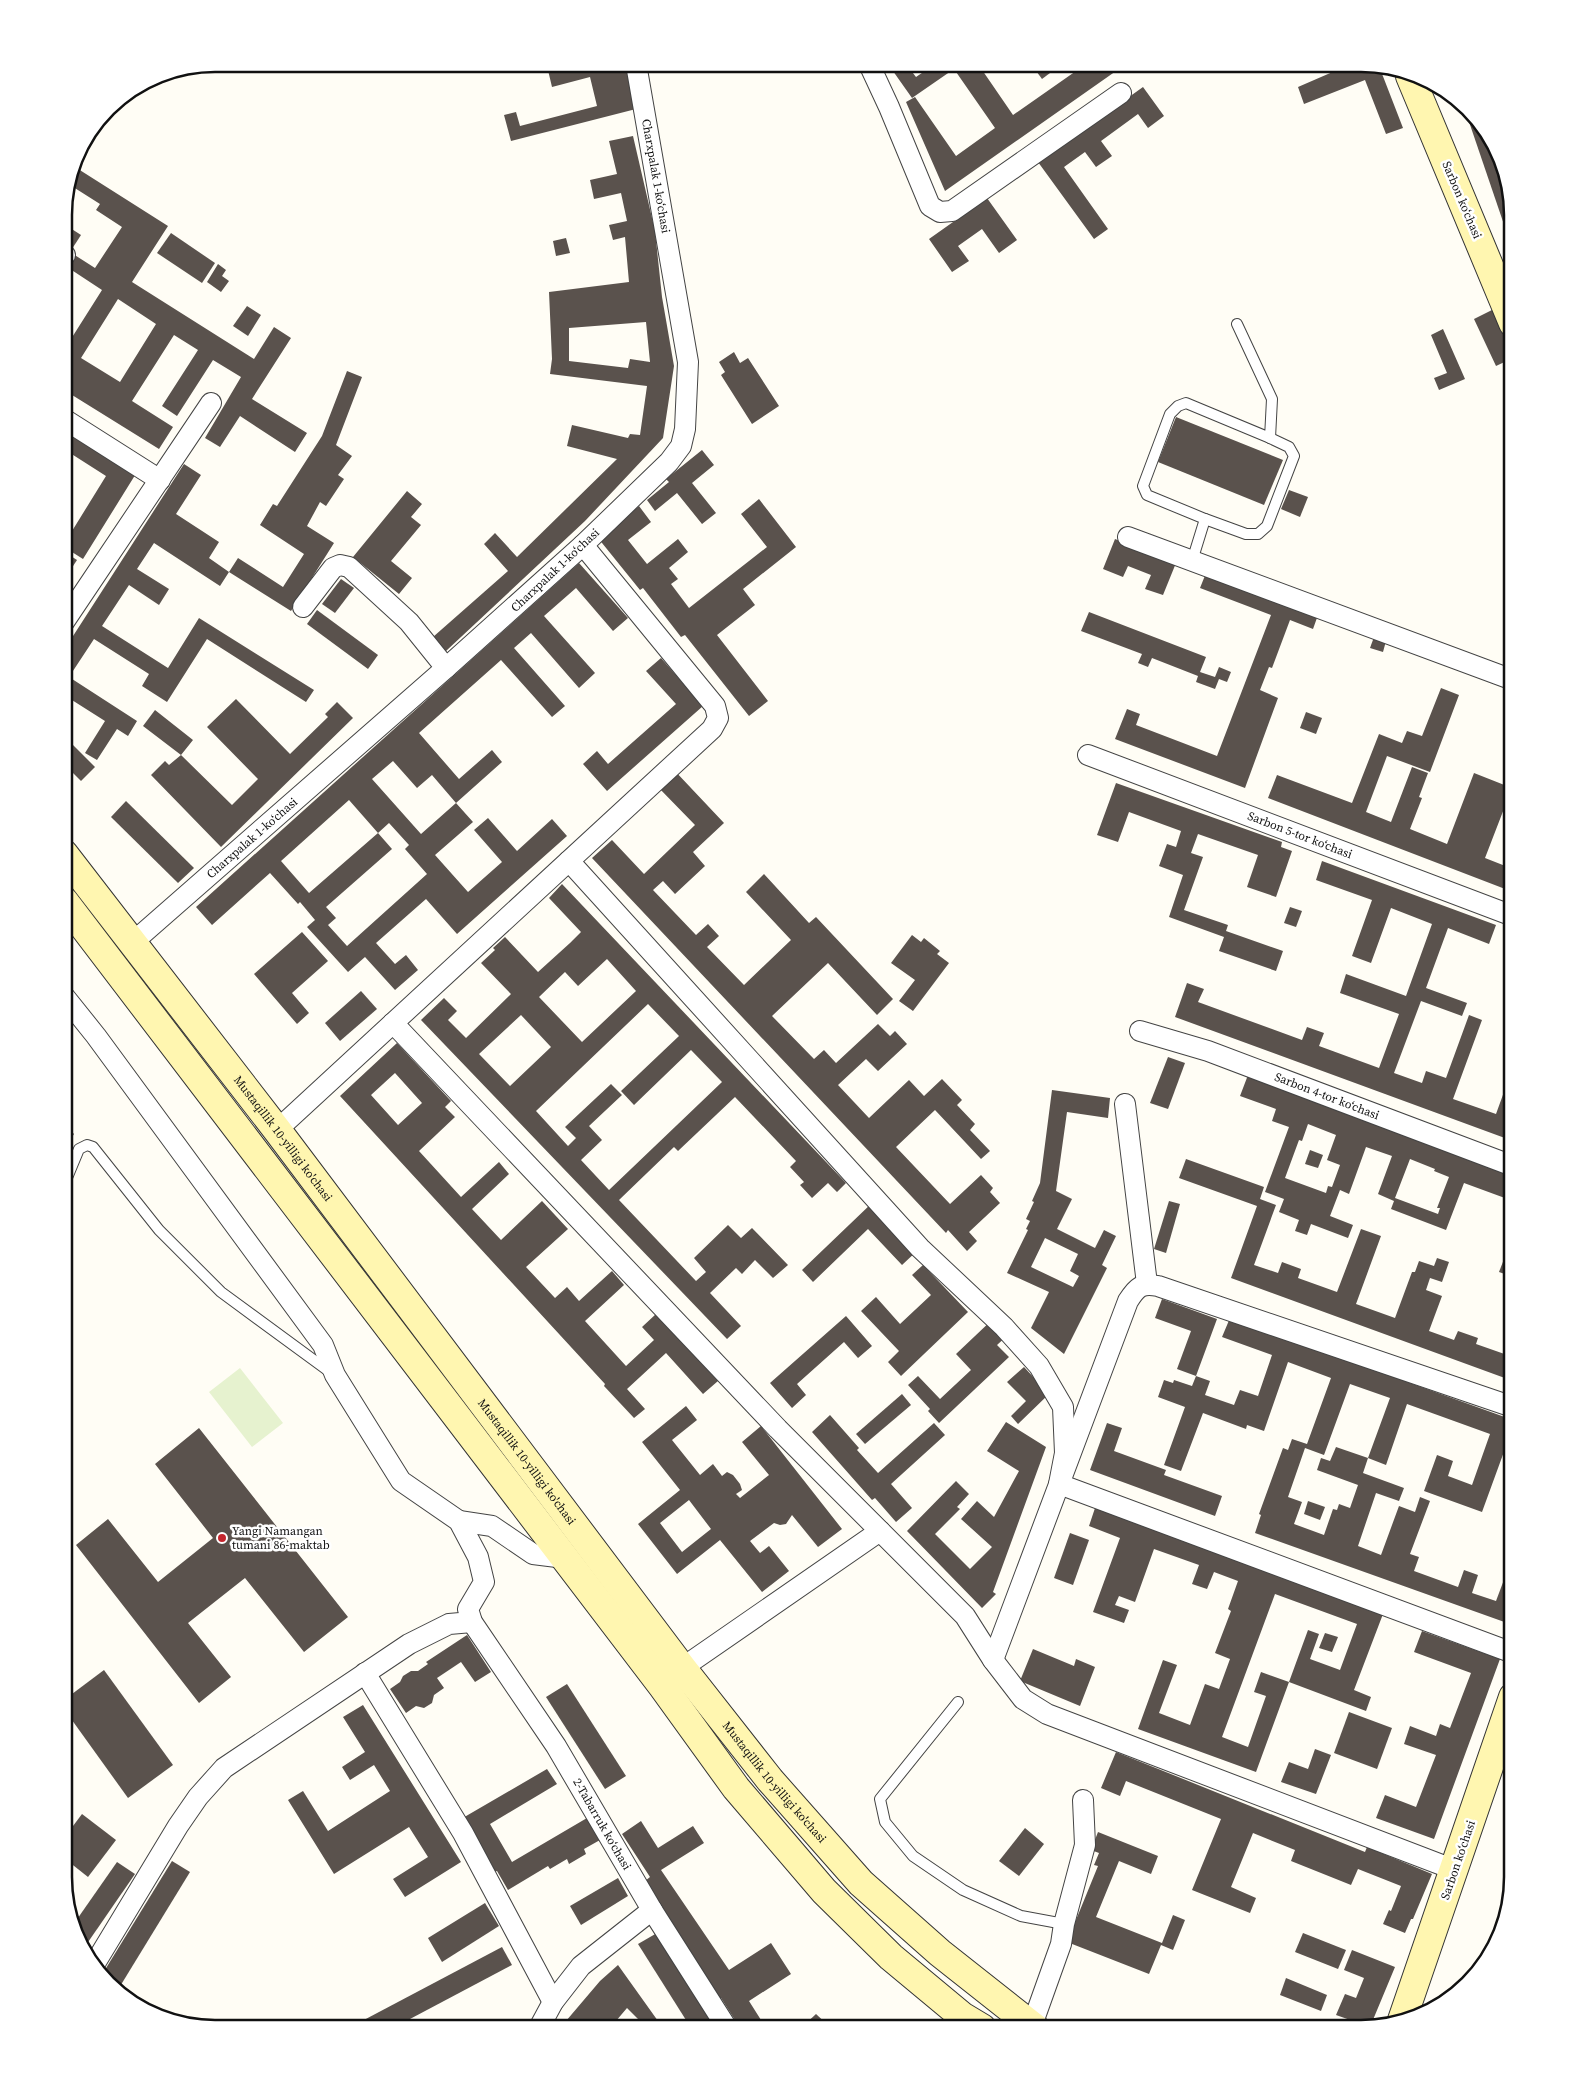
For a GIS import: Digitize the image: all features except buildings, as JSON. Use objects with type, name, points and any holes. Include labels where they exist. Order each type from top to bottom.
[{"type":"main road","name":"Sarbon koʻchasi","points":[[1413,82],[1504,301]]},
{"type":"main road","name":"Mustaqillik 10-yilligi ko'chasi","points":[[73,865],[277,1130],[682,1668],[770,1780],[861,1883],[940,1953],[1022,2020]]},
{"type":"main road","points":[[73,912],[657,1679],[736,1788],[824,1891],[891,1957],[961,2020]]},
{"type":"main road","name":"Sarbon koʻchasi","points":[[1406,2012],[1504,1724]]},
{"type":"street","name":"Charxpalak 1-koʻchasi","points":[[132,943],[446,668],[583,545],[669,462],[681,446],[684,429],[688,362],[638,73]]},
{"type":"street","points":[[873,73],[930,206],[940,212],[952,211],[1121,93]]},
{"type":"street","points":[[73,609],[211,403]]},
{"type":"street","points":[[73,425],[160,480]]},
{"type":"street","points":[[1128,537],[1504,677]]},
{"type":"street","points":[[277,1130],[712,729],[718,718],[715,706],[583,545]]},
{"type":"street","points":[[303,607],[334,568],[340,565],[350,566],[410,622],[446,668]]},
{"type":"street","name":"Sarbon 5-tor koʻchasi","points":[[1088,755],[1504,913]]},
{"type":"street","points":[[569,861],[920,1248],[1004,1328],[1039,1366],[1063,1407],[1065,1453],[1059,1484]]},
{"type":"street","points":[[73,1007],[324,1345],[335,1375],[401,1481],[459,1521],[492,1526],[534,1554],[565,1558]]},
{"type":"street","points":[[393,1023],[778,1429],[965,1616],[993,1660],[1023,1699],[1046,1714],[1455,1870]]},
{"type":"street","name":"Sarbon 4-tor koʻchasi","points":[[1140,1031],[1208,1051],[1504,1163]]},
{"type":"street","points":[[1125,1104],[1147,1284]]},
{"type":"street","points":[[993,1660],[1128,1301],[1136,1289],[1147,1284],[1168,1290],[1504,1404]]},
{"type":"street","points":[[1059,1484],[1504,1650]]},
{"type":"street","points":[[98,1958],[178,1826],[198,1796],[224,1768],[409,1644],[449,1624],[472,1622],[468,1609],[484,1582],[478,1557],[459,1521]]},
{"type":"street","points":[[682,1668],[880,1531]]},
{"type":"street","name":"2-Tabarruk koʻchasi","points":[[472,1622],[556,1746],[652,1910],[722,2020]]},
{"type":"street","points":[[365,1673],[463,1833],[554,2002]]},
{"type":"street","points":[[1035,2020],[1061,1944],[1064,1924],[1085,1845],[1083,1800]]},
{"type":"street","points":[[544,2020],[554,2002],[581,1966],[652,1910]]},
{"type":"lane","points":[[1237,324],[1272,399],[1270,438]]},
{"type":"lane","points":[[1186,403],[1270,438],[1288,447],[1294,456],[1267,526],[1258,534],[1246,534],[1205,519],[1147,495],[1143,486],[1170,414],[1178,406],[1186,403]]},
{"type":"lane","points":[[1192,561],[1205,519]]},
{"type":"lane","points":[[72,1165],[79,1149],[87,1145],[93,1147],[158,1230],[221,1292],[335,1375]]},
{"type":"lane","points":[[958,1702],[880,1799],[885,1822],[913,1856],[963,1890],[1021,1916],[1064,1924]]},
{"type":"green space","points":[[240,1368],[283,1423],[252,1447],[209,1392]]},
{"type":"place","name":"Yangi Namangan tumani 86-maktab","points":[[222,1538]]}]
